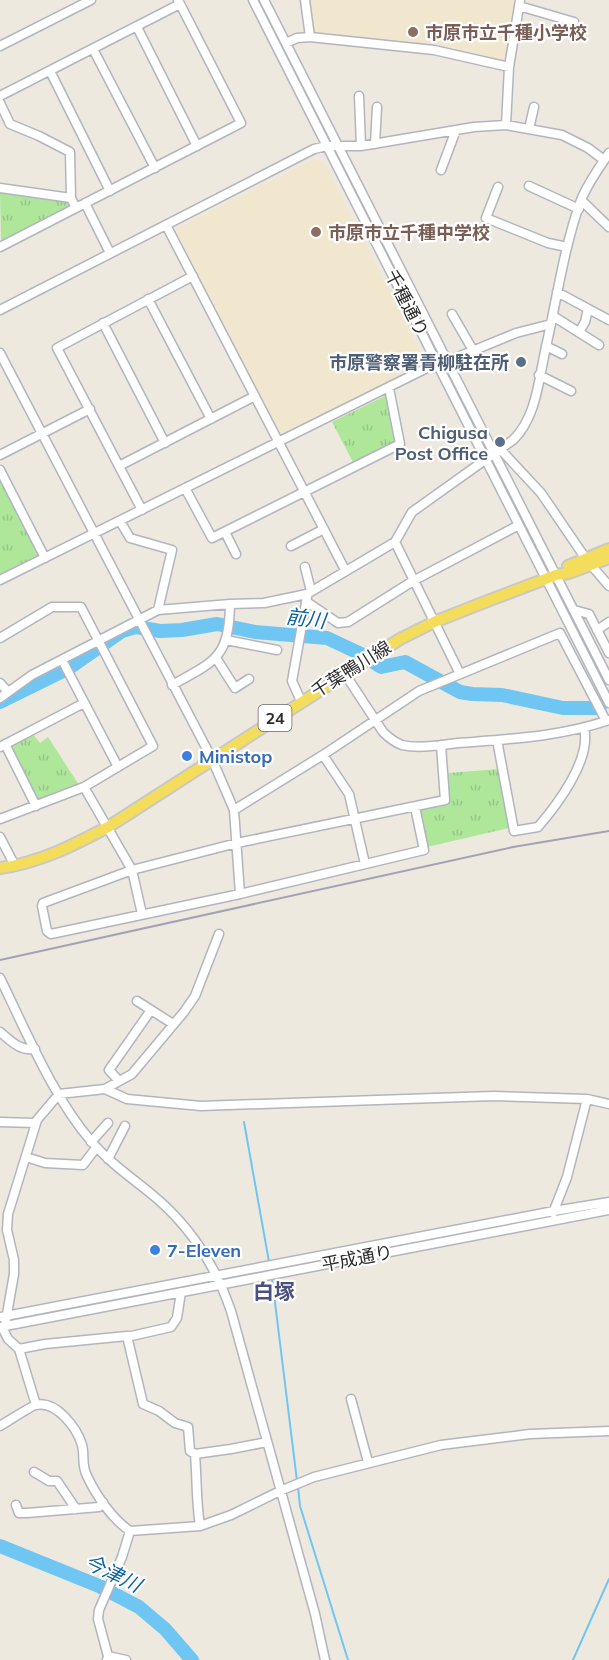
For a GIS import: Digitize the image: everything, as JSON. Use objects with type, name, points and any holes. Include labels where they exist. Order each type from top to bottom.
[{"type":"main road","name":"千葉鴨川線","points":[[588,562],[609,549]]},
{"type":"main road","name":"千葉鴨川線","points":[[0,868],[15,866],[67,848],[108,827],[400,639],[434,622],[551,577],[566,567],[609,558]]},
{"type":"street","points":[[0,46],[91,0]]},
{"type":"street","name":"千種通り","points":[[253,0],[519,525],[574,610],[609,680]]},
{"type":"street","name":"千種通り","points":[[264,0],[448,362],[498,452],[576,640],[609,703]]},
{"type":"street","points":[[305,0],[310,37]]},
{"type":"street","points":[[0,96],[137,27],[179,2],[241,123],[0,247]]},
{"type":"street","points":[[506,125],[509,68],[519,3],[574,22]]},
{"type":"street","points":[[137,27],[197,146]]},
{"type":"street","points":[[286,43],[297,38],[310,37],[434,50],[509,68]]},
{"type":"street","points":[[93,49],[155,168]]},
{"type":"street","points":[[50,71],[110,190]]},
{"type":"street","points":[[359,96],[361,146]]},
{"type":"street","points":[[0,103],[10,124],[39,135],[70,152],[71,198]]},
{"type":"street","points":[[375,144],[377,107]]},
{"type":"street","points":[[529,129],[534,107]]},
{"type":"street","points":[[0,310],[314,149],[327,146],[361,146],[456,130],[506,125],[562,135],[607,157],[588,186],[580,204],[567,247],[540,375],[527,421],[520,433],[498,452],[412,512],[395,542],[345,570],[308,596],[264,603],[158,610],[32,675],[4,695],[0,683]]},
{"type":"street","points":[[441,170],[456,130]]},
{"type":"street","points":[[529,186],[580,204],[609,227]]},
{"type":"street","points":[[498,187],[486,218],[548,243],[567,247]]},
{"type":"street","points":[[0,188],[71,198],[81,206],[110,253]]},
{"type":"street","points":[[166,225],[345,570]]},
{"type":"street","points":[[142,510],[57,348],[193,276]]},
{"type":"street","points":[[557,292],[609,320]]},
{"type":"street","points":[[148,299],[210,419]]},
{"type":"street","points":[[579,332],[585,322],[588,309]]},
{"type":"street","points":[[452,314],[474,352]]},
{"type":"street","points":[[448,362],[552,320],[579,332],[599,345]]},
{"type":"street","points":[[103,323],[165,443]]},
{"type":"street","points":[[546,346],[562,354]]},
{"type":"street","points":[[0,353],[212,759],[234,810],[240,894]]},
{"type":"street","points":[[0,580],[437,363]]},
{"type":"street","points":[[540,375],[571,391]]},
{"type":"street","points":[[185,488],[213,538],[400,444],[389,388]]},
{"type":"street","points":[[119,466],[255,396]]},
{"type":"street","points":[[0,455],[90,409]]},
{"type":"street","points":[[498,452],[541,493],[588,562],[609,586]]},
{"type":"street","points":[[0,470],[45,558]]},
{"type":"street","points":[[120,521],[130,538],[172,550],[158,610]]},
{"type":"street","points":[[308,596],[338,623],[348,622],[413,581],[519,525]]},
{"type":"street","points":[[291,546],[324,529]]},
{"type":"street","points":[[225,532],[236,554]]},
{"type":"street","points":[[395,542],[460,674]]},
{"type":"street","points":[[302,701],[292,681],[308,596],[305,567]]},
{"type":"street","points":[[172,685],[209,665],[216,658],[226,640],[230,622],[230,604]]},
{"type":"street","points":[[0,638],[52,607],[81,607],[153,746],[84,787],[0,819]]},
{"type":"street","points":[[574,610],[589,614],[609,653]]},
{"type":"street","points":[[597,630],[609,622]]},
{"type":"street","points":[[234,810],[323,755],[375,719],[419,691],[560,633],[608,721],[565,733],[411,746],[396,742],[383,732],[375,719],[345,674]]},
{"type":"street","points":[[226,640],[277,650]]},
{"type":"street","points":[[216,658],[235,688],[249,679]]},
{"type":"street","points":[[62,660],[118,767]]},
{"type":"street","points":[[36,806],[2,746],[84,703]]},
{"type":"street","points":[[497,740],[514,831],[538,828],[562,796],[583,754],[587,739],[584,729]]},
{"type":"street","points":[[415,807],[424,850],[240,894],[51,934],[47,931],[43,903],[132,870],[237,843],[445,800],[441,745]]},
{"type":"street","points":[[323,755],[349,795],[365,864]]},
{"type":"street","points":[[84,787],[132,870],[142,914]]},
{"type":"street","points":[[0,837],[15,866]]},
{"type":"street","points":[[36,1405],[19,1349],[8,1339],[2,1326],[14,1274],[14,1260],[7,1230],[8,1214],[35,1123],[45,1108],[59,1094],[105,1089],[132,1074],[195,996],[219,934]]},
{"type":"street","points":[[0,978],[35,1049],[80,1128],[108,1159],[151,1193],[182,1223],[217,1275],[231,1311],[315,1614],[325,1660]]},
{"type":"street","points":[[137,1001],[173,1024]]},
{"type":"street","points":[[119,1081],[109,1070],[151,1010]]},
{"type":"street","points":[[0,1032],[17,1046],[26,1050],[35,1049]]},
{"type":"street","points":[[105,1089],[127,1099],[201,1106],[493,1096],[587,1099],[609,1104]]},
{"type":"street","points":[[550,1221],[567,1177],[587,1099]]},
{"type":"street","points":[[0,1122],[35,1123]]},
{"type":"street","points":[[26,1157],[45,1162],[83,1166],[108,1123]]},
{"type":"street","points":[[108,1159],[124,1126]]},
{"type":"street","name":"平成通り","points":[[3,1316],[609,1202]]},
{"type":"street","name":"平成通り","points":[[2,1326],[609,1210]]},
{"type":"street","points":[[19,1349],[45,1344],[127,1337],[171,1326],[177,1318],[181,1292]]},
{"type":"street","points":[[127,1337],[143,1404],[175,1423],[186,1425],[190,1451],[195,1454],[267,1442]]},
{"type":"street","points":[[351,1399],[368,1462]]},
{"type":"street","points":[[0,1426],[36,1405],[51,1406],[61,1411],[81,1441],[82,1464],[88,1478],[103,1502],[130,1531],[200,1526],[231,1515],[314,1477],[368,1462],[462,1441],[530,1434],[609,1431]]},
{"type":"street","points":[[195,1454],[198,1490],[195,1499],[200,1526]]},
{"type":"street","points":[[34,1472],[49,1481],[57,1481],[76,1509]]},
{"type":"street","points":[[16,1505],[20,1512],[27,1513],[99,1507],[103,1502]]},
{"type":"street","points":[[126,1660],[108,1658],[98,1619],[103,1596],[122,1557],[130,1531]]},
{"type":"shaded area","name":"市原市立千種小学校","points":[[309,0],[515,0],[508,56],[499,63],[319,35],[312,30]]},
{"type":"shaded area","name":"市原市立千種中学校","points":[[314,159],[324,162],[422,356],[419,367],[282,434],[278,433],[175,229]]},
{"type":"green space","points":[[0,190],[67,199],[71,203],[70,206],[1,242]]},
{"type":"green space","points":[[385,396],[388,398],[397,441],[354,464],[332,422]]},
{"type":"green space","points":[[0,478],[39,552],[38,555],[0,574]]},
{"type":"green space","points":[[32,733],[40,743],[48,737],[79,785],[39,801],[37,799],[9,748],[11,744]]},
{"type":"green space","points":[[499,769],[509,828],[427,847],[420,811],[449,802],[448,773]]},
{"type":"waterway","name":"前川","points":[[0,702],[69,668],[122,631],[136,627],[160,631],[182,630],[217,624],[255,632],[327,638],[361,654],[381,667],[405,662],[460,692],[502,695],[563,708],[597,708],[609,697]]},
{"type":"waterway","points":[[244,1122],[271,1273]]},
{"type":"waterway","points":[[272,1278],[297,1481]]},
{"type":"waterway","points":[[298,1487],[300,1506],[348,1660]]},
{"type":"waterway","name":"今津川","points":[[0,1546],[99,1586],[139,1607],[165,1629],[192,1660]]},
{"type":"waterway","points":[[573,1660],[609,1579]]},
{"type":"railway","points":[[0,960],[513,847],[609,831]]},
{"type":"place","name":"市原市立千種小学校","points":[[413,32]]},
{"type":"place","name":"市原市立千種中学校","points":[[316,232]]},
{"type":"place","name":"市原警察署青柳駐在所","points":[[521,362]]},
{"type":"place","name":"Chigusa Post Office","points":[[500,442]]},
{"type":"place","name":"Ministop","points":[[187,756]]},
{"type":"place","name":"7-Eleven","points":[[155,1250]]},
{"type":"district","name":"白塚","points":[[274,1291]]}]
